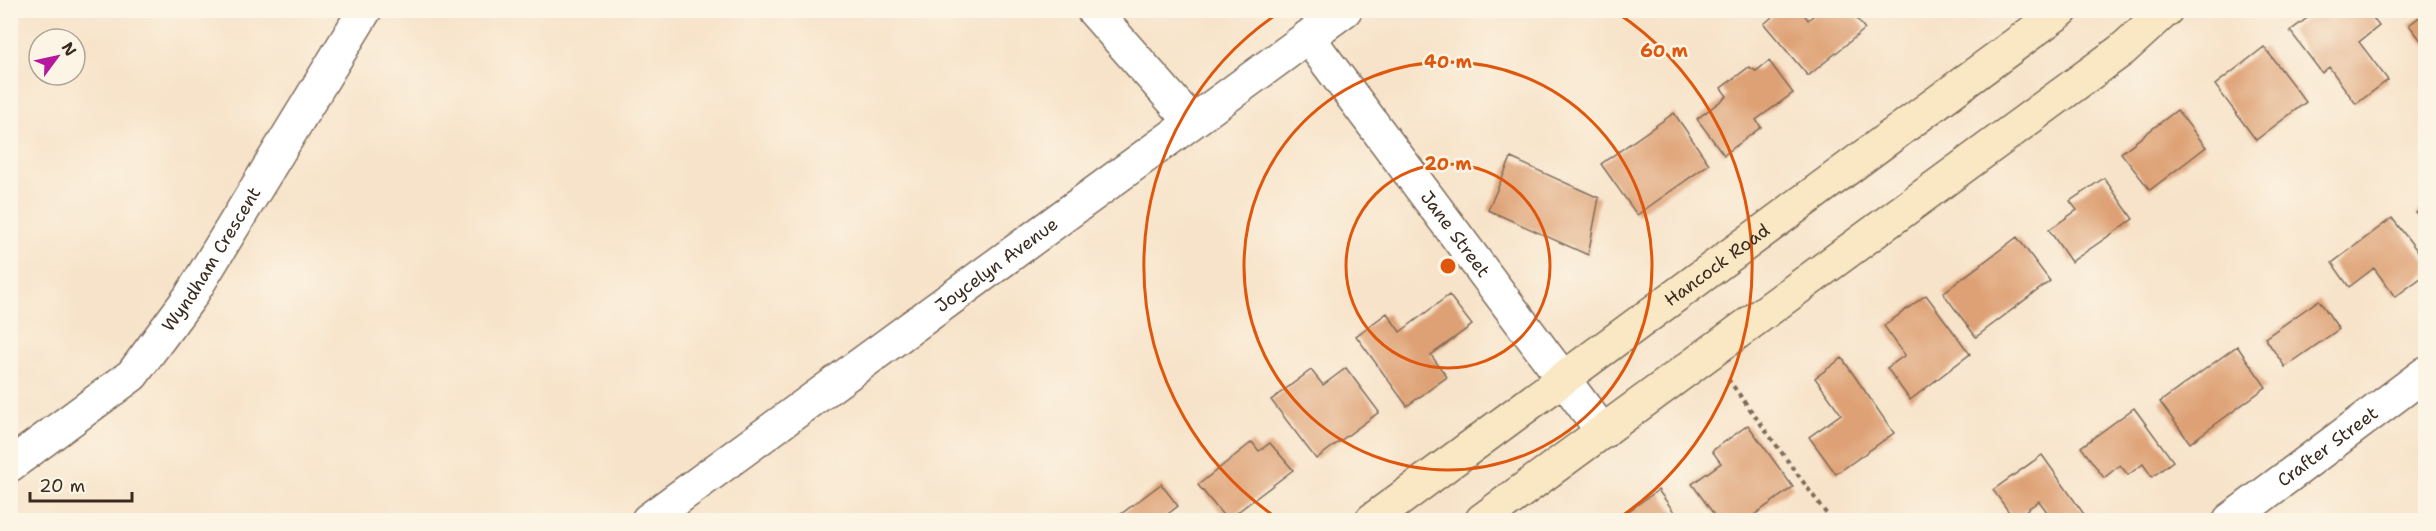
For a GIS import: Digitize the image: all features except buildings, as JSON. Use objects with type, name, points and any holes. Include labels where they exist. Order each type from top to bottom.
[{"type":"main road","name":"Hancock Road","points":[[1372,520],[2062,10]]},
{"type":"main road","points":[[1482,520],[2122,50],[2166,10]]},
{"type":"street","name":"Wyndham Crescent","points":[[10,465],[132,375],[190,297],[364,10]]},
{"type":"street","points":[[1093,10],[1191,121]]},
{"type":"street","name":"Joycelyn Avenue","points":[[648,520],[1345,10]]},
{"type":"street","name":"Jane Street","points":[[1308,37],[1603,432]]},
{"type":"street","name":"Crafter Street","points":[[2230,520],[2426,373]]},
{"type":"path","points":[[1724,374],[1831,520]]}]
